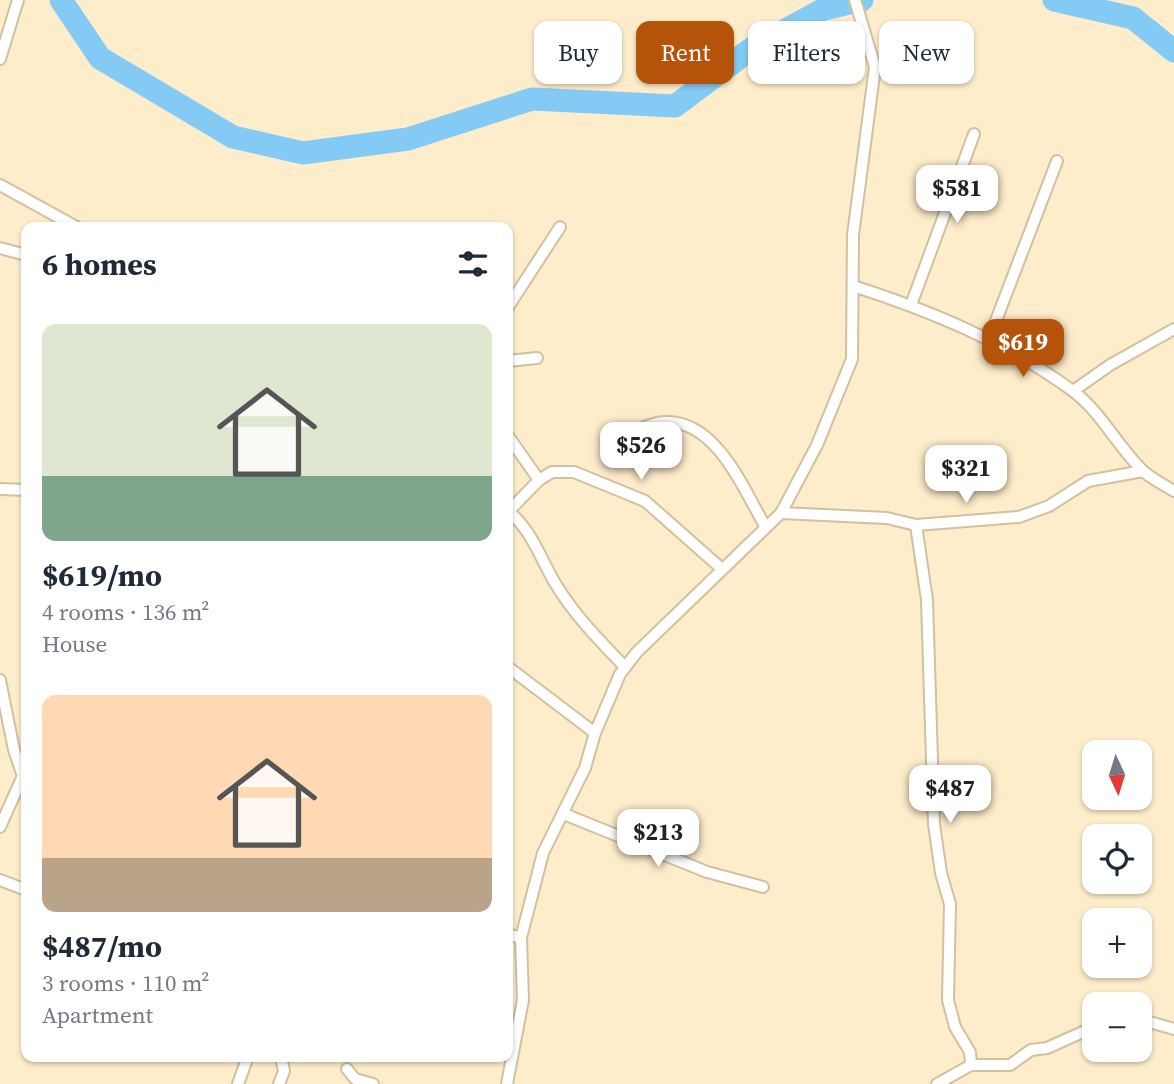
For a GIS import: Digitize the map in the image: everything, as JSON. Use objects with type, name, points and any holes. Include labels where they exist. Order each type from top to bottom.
[{"type":"street","points":[[0,59],[18,0]]},
{"type":"street","points":[[513,1040],[523,1000],[521,938],[543,853],[585,768],[595,733],[625,667],[781,513],[817,444],[848,372],[852,359],[853,235],[875,67],[855,0]]},
{"type":"street","points":[[911,305],[974,134]]},
{"type":"street","points":[[989,339],[1057,160]]},
{"type":"street","points":[[0,185],[67,222]]},
{"type":"street","points":[[513,299],[560,227]]},
{"type":"street","points":[[0,248],[21,254]]},
{"type":"street","points":[[853,286],[911,305],[989,339],[1073,391],[1093,409],[1143,471],[1174,491]]},
{"type":"street","points":[[1073,391],[1110,365],[1174,330]]},
{"type":"street","points":[[513,360],[537,358]]},
{"type":"street","points":[[620,437],[666,422],[688,427],[707,437],[729,465],[765,526]]},
{"type":"street","points":[[513,443],[539,480]]},
{"type":"street","points":[[781,513],[887,517],[916,525],[1020,517],[1049,506],[1088,481],[1143,471]]},
{"type":"street","points":[[513,507],[539,480],[552,472],[574,472],[645,501],[722,569]]},
{"type":"street","points":[[0,489],[21,490]]},
{"type":"street","points":[[513,517],[533,539],[556,584],[583,624],[625,667]]},
{"type":"street","points":[[916,525],[928,600],[934,824],[941,873],[950,904],[948,1000],[955,1027],[970,1052],[971,1065]]},
{"type":"street","points":[[513,671],[595,733]]},
{"type":"street","points":[[0,680],[6,739],[21,765]]},
{"type":"street","points":[[0,827],[21,781]]},
{"type":"street","points":[[564,814],[707,872],[763,887]]},
{"type":"street","points":[[0,880],[21,888]]},
{"type":"street","points":[[513,935],[521,938]]},
{"type":"street","points":[[513,960],[520,958]]},
{"type":"street","points":[[1152,1023],[1174,1029]]},
{"type":"street","points":[[937,1084],[971,1065],[1010,1065],[1026,1053],[1047,1048],[1082,1032]]},
{"type":"street","points":[[238,1084],[246,1062]]},
{"type":"street","points":[[279,1084],[284,1071],[282,1062]]},
{"type":"street","points":[[507,1084],[509,1062]]},
{"type":"street","points":[[347,1069],[355,1079],[373,1084]]},
{"type":"waterway","points":[[61,0],[100,58],[233,137],[303,153],[408,139],[532,99],[675,106],[751,49],[824,9],[862,0]]},
{"type":"waterway","points":[[1054,0],[1133,18],[1174,51]]}]
